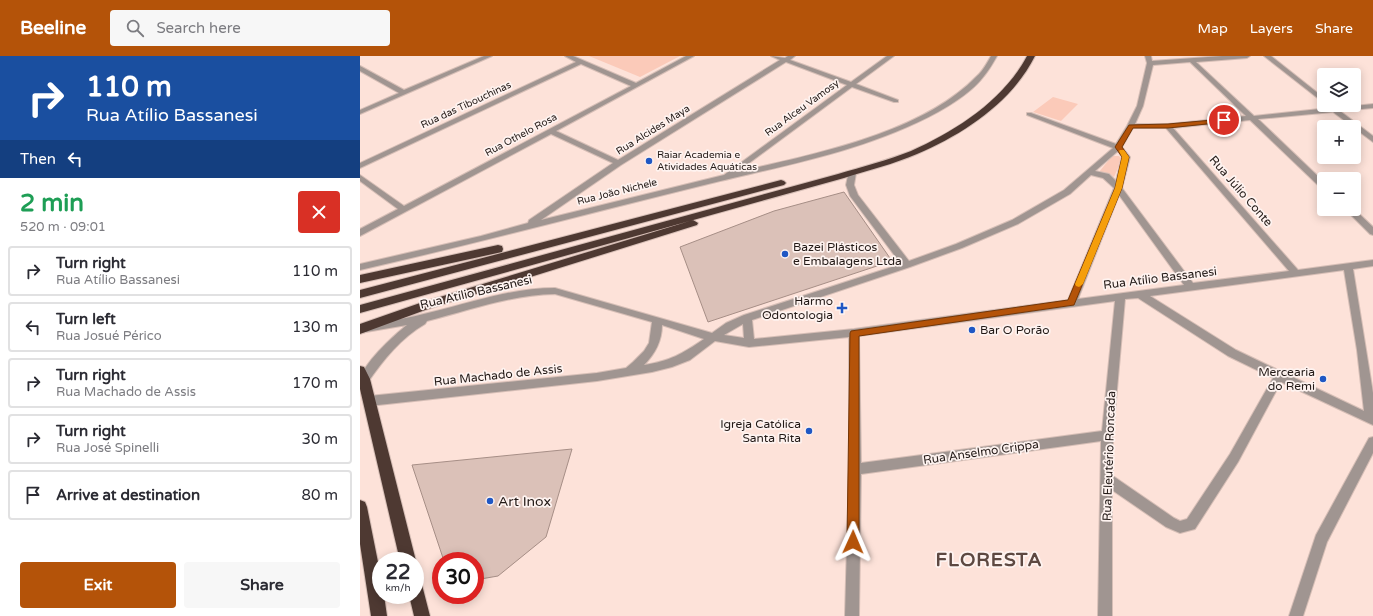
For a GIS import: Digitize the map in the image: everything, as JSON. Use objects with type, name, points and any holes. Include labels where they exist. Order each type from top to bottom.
[{"type":"highway","points":[[360,309],[436,288],[879,157],[929,137],[964,118],[990,97],[1010,77],[1022,56]]},
{"type":"highway","points":[[360,294],[433,274],[760,192],[852,173],[913,153],[953,132],[985,110],[1010,88],[1021,75],[1031,56]]},
{"type":"highway","points":[[360,279],[525,243],[666,206],[716,195],[760,192]]},
{"type":"highway","points":[[360,329],[424,306],[674,230],[760,192]]},
{"type":"highway","points":[[362,375],[406,552]]},
{"type":"highway","points":[[360,506],[364,545],[379,616]]},
{"type":"highway","points":[[419,604],[422,616]]},
{"type":"street","points":[[360,112],[489,56]]},
{"type":"street","points":[[568,56],[635,85]]},
{"type":"street","name":"Rua Othelo Rosa","points":[[360,233],[691,56]]},
{"type":"street","points":[[774,56],[788,58],[896,101]]},
{"type":"street","name":"Rua Alceu Vamosy","points":[[725,177],[891,56]]},
{"type":"street","name":"Rua João Nichele","points":[[360,267],[481,239],[527,226],[843,148],[914,122],[961,95],[977,80],[992,62],[994,56]]},
{"type":"street","points":[[1149,60],[1192,61],[1247,56]]},
{"type":"street","points":[[1267,56],[1317,95]]},
{"type":"street","name":"Rua Alcides Maya","points":[[527,226],[618,163],[788,58]]},
{"type":"street","name":"Rua Machado de Assis","points":[[369,401],[630,372],[672,363],[686,357],[729,326],[747,318],[907,265],[959,246],[1015,222],[1066,192],[1118,147],[1131,126],[1140,106],[1149,60]]},
{"type":"street","points":[[1192,61],[1317,179]]},
{"type":"street","name":"Rua das Tibouchinas","points":[[360,166],[580,62]]},
{"type":"street","points":[[360,68],[404,93]]},
{"type":"street","points":[[1361,107],[1373,106]]},
{"type":"street","points":[[1131,126],[1168,126],[1317,112]]},
{"type":"street","points":[[1338,112],[1373,140]]},
{"type":"street","points":[[1029,114],[1118,147],[1126,157],[1118,188],[1071,303]]},
{"type":"street","name":"Rua Júlio Conte","points":[[1168,126],[1296,273]]},
{"type":"street","points":[[551,131],[618,163]]},
{"type":"street","points":[[1090,172],[1106,176],[1118,188],[1191,287]]},
{"type":"street","points":[[852,173],[850,185],[854,196],[907,265]]},
{"type":"street","points":[[360,177],[403,209]]},
{"type":"street","points":[[1356,216],[1373,232]]},
{"type":"street","name":"Rua Atílio Bassanesi","points":[[360,329],[431,316],[481,302],[541,291],[555,292],[712,337],[749,342],[771,342],[854,333],[1373,263]]},
{"type":"street","points":[[1348,266],[1372,419]]},
{"type":"street","points":[[1140,294],[1232,353],[1372,419]]},
{"type":"street","name":"Rua Eleutério Roncada","points":[[1105,616],[1107,435],[1120,297]]},
{"type":"street","points":[[362,375],[384,350],[409,329],[431,316]]},
{"type":"street","points":[[747,318],[749,342]]},
{"type":"street","points":[[630,372],[641,362],[654,346],[657,320]]},
{"type":"street","points":[[852,616],[854,333]]},
{"type":"street","points":[[1106,478],[1170,523],[1180,527],[1191,525],[1234,458],[1279,376]]},
{"type":"street","name":"Rua Anselmo Crippa","points":[[854,469],[1107,435]]},
{"type":"street","points":[[1296,616],[1322,540],[1373,442]]},
{"type":"shaded area","points":[[589,56],[680,56],[640,77]]},
{"type":"shaded area","points":[[1053,97],[1078,104],[1061,121],[1033,112]]},
{"type":"shaded area","points":[[1112,156],[1119,156],[1122,159],[1114,177],[1110,174],[1099,172]]},
{"type":"building","name":"Bazei Plásticos e Embalagens Ltda","points":[[844,192],[892,261],[708,322],[680,247],[774,211]]},
{"type":"building","name":"Art Inox","points":[[572,449],[546,537],[498,576],[484,578],[484,552],[441,552],[412,465]]},
{"type":"slow traffic","points":[[1079,284],[1118,188],[1126,157],[1122,151]]},
{"type":"place","name":"Raiar Academia e Atividades Aquáticas","points":[[649,161]]},
{"type":"place","name":"Bazei Plásticos e Embalagens Ltda","points":[[785,254]]},
{"type":"place","name":"Harmo Odontologia","points":[[842,308]]},
{"type":"place","name":"Bar O Porão","points":[[972,330]]},
{"type":"place","name":"Mercearia do Remi","points":[[1323,379]]},
{"type":"place","name":"Igreja Católica Santa Rita","points":[[809,431]]},
{"type":"place","name":"Art Inox","points":[[490,501]]},
{"type":"district","name":"FLORESTA","points":[[989,560]]},
{"type":"route","points":[[853,542],[854,333],[1071,303],[1118,188],[1126,157],[1118,147],[1131,126],[1168,126],[1224,120]]}]
